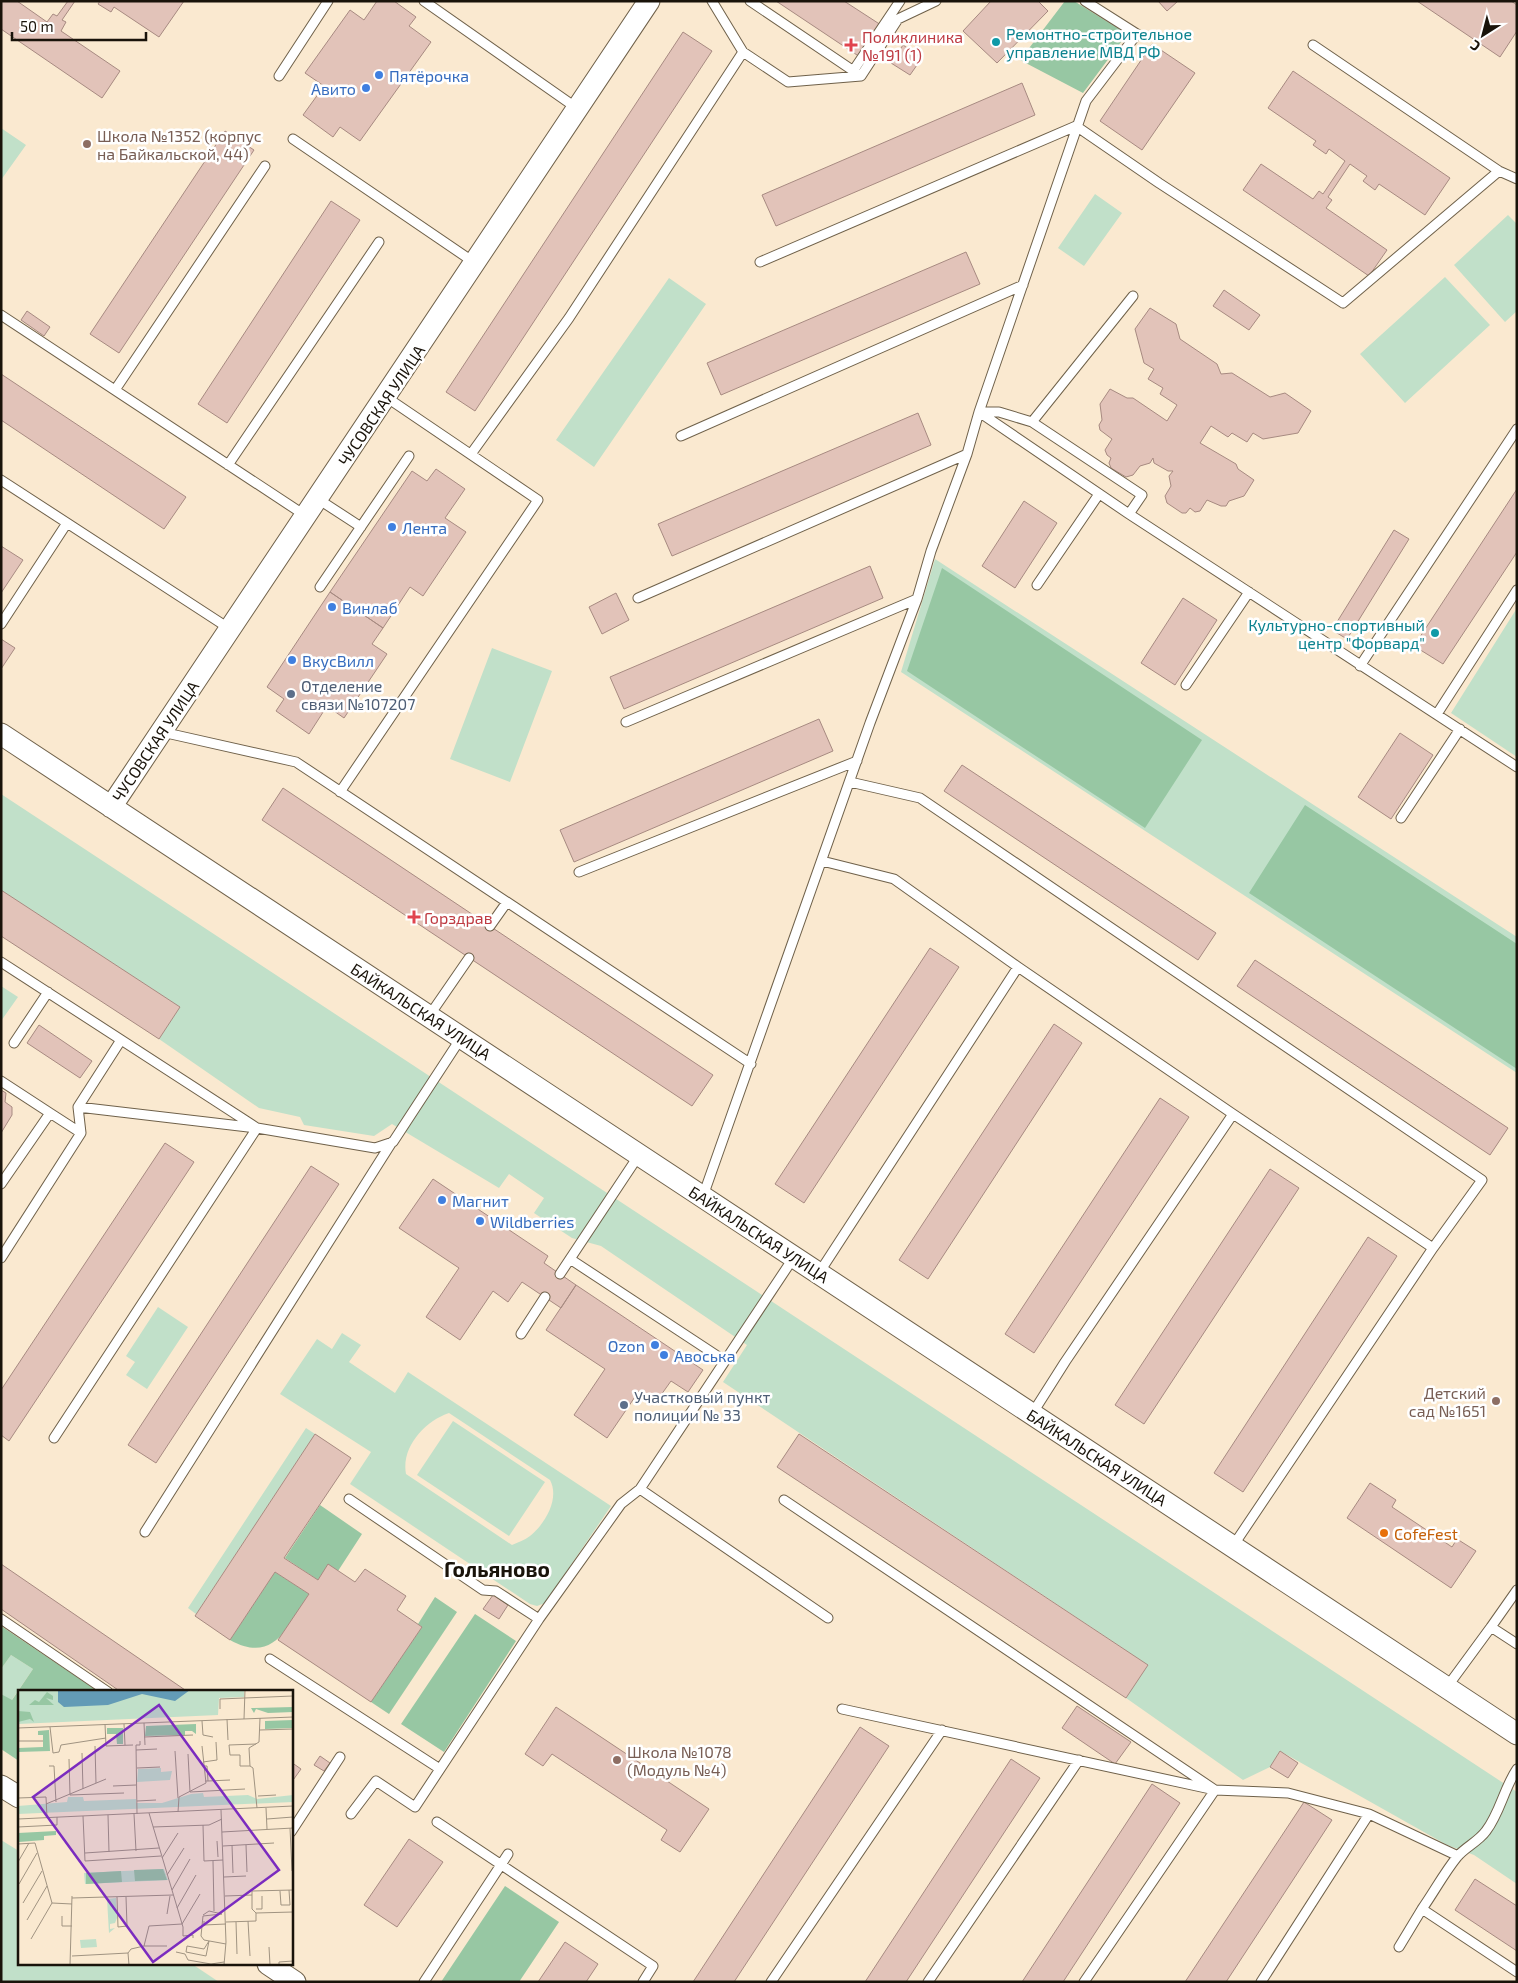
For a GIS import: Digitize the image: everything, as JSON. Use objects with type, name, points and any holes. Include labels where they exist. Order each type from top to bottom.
[{"type":"street","name":"ЧУСОВСКАЯ УЛИЦА","points":[[111,807],[386,398],[649,1]]},
{"type":"street","name":"БАЙКАЛЬСКАЯ УЛИЦА","points":[[1,734],[1517,1734]]},
{"type":"street","points":[[1,1786],[18,1796]]},
{"type":"street","points":[[271,1966],[295,1982]]},
{"type":"lane","points":[[279,76],[328,1]]},
{"type":"lane","points":[[424,1],[578,109]]},
{"type":"lane","points":[[712,1],[744,52],[788,82],[857,73],[898,19],[936,1]]},
{"type":"lane","points":[[750,1],[857,73]]},
{"type":"lane","points":[[857,73],[900,1]]},
{"type":"lane","points":[[703,1197],[857,760],[917,599],[931,552],[968,454],[979,412],[1076,126],[1086,101],[1137,34],[1085,1]]},
{"type":"lane","points":[[1313,45],[1499,171],[1517,179]]},
{"type":"lane","points":[[471,454],[569,318],[744,52]]},
{"type":"lane","points":[[1076,126],[1159,183],[1344,303],[1499,171]]},
{"type":"lane","points":[[760,262],[1076,126]]},
{"type":"lane","points":[[293,139],[475,263]]},
{"type":"lane","points":[[115,390],[264,166]]},
{"type":"lane","points":[[228,465],[379,242]]},
{"type":"lane","points":[[681,436],[1023,285]]},
{"type":"lane","points":[[1032,422],[1133,296]]},
{"type":"lane","points":[[1,315],[228,465],[264,491],[312,507],[361,527]]},
{"type":"lane","points":[[340,792],[538,500],[386,398]]},
{"type":"lane","points":[[979,412],[999,412],[1032,422],[1142,495],[1129,514]]},
{"type":"lane","points":[[979,412],[1099,494],[1360,666],[1517,766]]},
{"type":"lane","points":[[1360,666],[1517,430]]},
{"type":"lane","points":[[638,598],[968,454]]},
{"type":"lane","points":[[320,586],[408,456]]},
{"type":"lane","points":[[1,480],[230,629]]},
{"type":"lane","points":[[1037,585],[1099,494]]},
{"type":"lane","points":[[1,624],[67,523]]},
{"type":"lane","points":[[1437,714],[1517,590]]},
{"type":"lane","points":[[1186,685],[1249,592]]},
{"type":"lane","points":[[626,722],[917,599]]},
{"type":"lane","points":[[1401,818],[1460,729]]},
{"type":"lane","points":[[161,732],[221,749],[296,762],[751,1064]]},
{"type":"lane","points":[[579,872],[857,760]]},
{"type":"lane","points":[[850,782],[920,798],[1482,1180],[1233,1546]]},
{"type":"lane","points":[[822,861],[894,879],[1233,1114],[1434,1248]]},
{"type":"lane","points":[[490,926],[507,902]]},
{"type":"lane","points":[[429,1016],[469,958]]},
{"type":"lane","points":[[1,962],[257,1128]]},
{"type":"lane","points":[[819,1273],[1018,966]]},
{"type":"lane","points":[[14,1043],[48,992]]},
{"type":"lane","points":[[145,1532],[461,1038]]},
{"type":"lane","points":[[3,1252],[81,1133],[78,1107],[121,1040]]},
{"type":"lane","points":[[1,1081],[81,1133]]},
{"type":"lane","points":[[78,1107],[257,1128],[375,1148],[393,1142]]},
{"type":"lane","points":[[1,1184],[50,1113]]},
{"type":"lane","points":[[1032,1414],[1065,1362],[1233,1114]]},
{"type":"lane","points":[[54,1438],[257,1128]]},
{"type":"lane","points":[[560,1274],[639,1154]]},
{"type":"lane","points":[[351,1814],[376,1781],[415,1807],[539,1618],[621,1504],[640,1489],[794,1257]]},
{"type":"lane","points":[[570,1260],[725,1361]]},
{"type":"lane","points":[[520,1334],[544,1297]]},
{"type":"lane","points":[[640,1489],[828,1618]]},
{"type":"lane","points":[[349,1499],[483,1590],[496,1591],[539,1618]]},
{"type":"lane","points":[[784,1500],[1215,1790]]},
{"type":"lane","points":[[1446,1687],[1517,1590]]},
{"type":"lane","points":[[1,1619],[105,1690]]},
{"type":"lane","points":[[1491,1627],[1517,1644]]},
{"type":"lane","points":[[270,1659],[440,1769]]},
{"type":"lane","points":[[842,1709],[1215,1790],[1288,1793],[1369,1814],[1458,1856]]},
{"type":"lane","points":[[771,1982],[942,1730]]},
{"type":"lane","points":[[295,1819],[340,1757]]},
{"type":"lane","points":[[928,1982],[1079,1760]]},
{"type":"lane","points":[[1399,1947],[1422,1908],[1458,1856],[1472,1846],[1486,1831],[1500,1804],[1509,1780],[1517,1769]]},
{"type":"lane","points":[[1084,1982],[1215,1790]]},
{"type":"lane","points":[[1261,1982],[1369,1814]]},
{"type":"lane","points":[[437,1822],[653,1966],[643,1982]]},
{"type":"lane","points":[[424,1982],[508,1854]]},
{"type":"lane","points":[[1422,1908],[1517,1972]]},
{"type":"green space","points":[[1065,1],[1074,1],[1127,34],[1083,93],[1020,60]]},
{"type":"green space","points":[[1,128],[26,145],[1,180]]},
{"type":"green space","points":[[1095,194],[1122,213],[1084,266],[1058,248]]},
{"type":"green space","points":[[1508,215],[1517,224],[1517,311],[1505,322],[1454,265]]},
{"type":"green space","points":[[1445,277],[1490,325],[1405,403],[1360,354]]},
{"type":"green space","points":[[669,278],[706,304],[594,467],[556,440]]},
{"type":"green space","points":[[935,559],[1517,937],[1517,1073],[901,672]]},
{"type":"green space","points":[[942,568],[1202,740],[1145,828],[907,671]]},
{"type":"green space","points":[[1517,608],[1517,757],[1451,713]]},
{"type":"green space","points":[[492,648],[552,671],[510,782],[450,759]]},
{"type":"green space","points":[[1,794],[1517,1792],[1517,1884],[1474,1855],[1447,1845],[1280,1751],[1270,1767],[1243,1780],[1126,1698],[1148,1665],[723,1382],[747,1345],[601,1246],[572,1238],[534,1213],[544,1198],[509,1174],[499,1188],[392,1124],[374,1136],[304,1125],[300,1117],[259,1108],[159,1039],[180,1007],[1,890]]},
{"type":"green space","points":[[1305,805],[1517,944],[1517,1069],[1249,893]]},
{"type":"green space","points":[[1,986],[18,997],[1,1021]]},
{"type":"green space","points":[[158,1307],[188,1327],[147,1389],[126,1375],[135,1362],[126,1356]]},
{"type":"green space","points":[[342,1333],[361,1345],[349,1362],[395,1393],[408,1372],[611,1506],[545,1603],[537,1606],[530,1604],[350,1484],[371,1452],[280,1394],[317,1339],[332,1349]],"holes":[[[449,1413],[550,1480],[553,1487],[553,1495],[546,1518],[530,1536],[512,1545],[406,1474],[405,1464],[407,1454],[417,1436],[431,1422]]]},
{"type":"green space","points":[[453,1421],[545,1482],[509,1536],[417,1475]]},
{"type":"green space","points":[[306,1428],[315,1434],[196,1614],[188,1608]]},
{"type":"green space","points":[[320,1505],[362,1534],[338,1571],[328,1565],[318,1580],[285,1558]]},
{"type":"green space","points":[[275,1572],[309,1594],[287,1629],[269,1645],[258,1648],[245,1646],[230,1640]]},
{"type":"green space","points":[[435,1597],[457,1612],[389,1714],[371,1702],[422,1627],[418,1624]]},
{"type":"green space","points":[[475,1614],[516,1641],[444,1752],[401,1724]]},
{"type":"green space","points":[[1,1626],[96,1690],[19,1690],[33,1669],[11,1655],[1,1669]]},
{"type":"green space","points":[[11,1655],[33,1669],[11,1701],[1,1694],[1,1669]]},
{"type":"green space","points":[[18,1691],[18,1760],[1,1749],[1,1694],[12,1700]]},
{"type":"green space","points":[[1,1840],[18,1850],[18,1966],[195,1966],[219,1982],[1,1982]]},
{"type":"green space","points":[[505,1886],[559,1922],[519,1982],[441,1982]]},
{"type":"building","points":[[1,1],[17,1],[47,22],[53,14],[57,16],[68,1],[75,1],[62,20],[66,22],[61,31],[120,71],[102,98],[1,29]]},
{"type":"building","points":[[100,1],[184,1],[159,37],[114,7],[111,12],[98,4]]},
{"type":"building","points":[[377,1],[394,1],[416,17],[409,26],[431,42],[360,141],[340,127],[333,137],[303,115],[324,86],[305,73],[350,10],[364,20]]},
{"type":"building","points":[[776,1],[844,1],[881,25],[860,57]]},
{"type":"building","name":"Ремонтно-строительное управление МВД РФ","points":[[991,1],[1038,1],[1048,11],[997,63],[963,31]]},
{"type":"building","points":[[1158,1],[1178,1],[1167,11]]},
{"type":"building","points":[[1417,1],[1511,1],[1517,5],[1517,31],[1500,57]]},
{"type":"building","points":[[683,32],[712,51],[475,411],[446,392]]},
{"type":"building","points":[[1152,44],[1195,73],[1142,150],[1100,121]]},
{"type":"building","points":[[903,45],[922,58],[910,75],[891,63]]},
{"type":"building","points":[[1293,71],[1450,178],[1425,215],[1379,184],[1375,190],[1363,181],[1367,176],[1350,164],[1328,197],[1332,200],[1326,208],[1387,250],[1369,276],[1243,190],[1261,164],[1313,199],[1319,191],[1323,194],[1345,161],[1329,149],[1326,154],[1313,145],[1316,141],[1268,108]]},
{"type":"building","points":[[1022,83],[1035,115],[776,226],[762,195]]},
{"type":"building","points":[[225,131],[254,150],[119,353],[90,334]]},
{"type":"building","points":[[331,201],[360,220],[227,423],[198,404]]},
{"type":"building","points":[[966,252],[980,284],[721,395],[707,363]]},
{"type":"building","points":[[1224,290],[1260,315],[1249,330],[1213,306]]},
{"type":"building","points":[[1150,308],[1176,324],[1180,339],[1217,364],[1221,374],[1232,373],[1270,397],[1285,393],[1311,411],[1298,433],[1263,439],[1253,433],[1247,442],[1232,433],[1228,437],[1211,426],[1200,443],[1236,464],[1238,469],[1254,480],[1244,496],[1229,501],[1226,506],[1221,506],[1207,500],[1200,511],[1195,512],[1190,508],[1186,513],[1182,513],[1167,503],[1165,496],[1171,486],[1169,476],[1173,471],[1168,471],[1154,463],[1153,458],[1150,463],[1140,466],[1133,475],[1126,477],[1111,468],[1109,463],[1111,458],[1105,450],[1112,439],[1100,430],[1099,425],[1102,420],[1100,404],[1110,389],[1127,398],[1133,398],[1167,421],[1177,405],[1160,394],[1163,388],[1148,379],[1154,369],[1144,363],[1135,329]]},
{"type":"building","points":[[27,311],[50,327],[44,336],[21,320]]},
{"type":"building","points":[[1,374],[186,497],[164,529],[1,420]]},
{"type":"building","points":[[918,413],[931,445],[672,556],[658,524]]},
{"type":"building","points":[[436,469],[465,489],[445,518],[466,532],[423,596],[410,587],[383,628],[330,592],[412,471],[427,481]]},
{"type":"building","points":[[1517,489],[1517,552],[1443,664],[1414,646]]},
{"type":"building","points":[[1024,501],[1057,523],[1015,588],[982,566]]},
{"type":"building","points":[[1394,530],[1409,539],[1347,639],[1332,630]]},
{"type":"building","points":[[1,546],[23,560],[1,593]]},
{"type":"building","points":[[870,566],[883,598],[624,709],[610,677]]},
{"type":"building","points":[[330,592],[383,628],[372,644],[387,654],[344,718],[327,706],[309,734],[276,711],[284,699],[267,687]]},
{"type":"building","points":[[616,593],[629,620],[602,634],[589,607]]},
{"type":"building","points":[[1183,598],[1217,620],[1175,685],[1141,663]]},
{"type":"building","points":[[1,639],[15,648],[1,669]]},
{"type":"building","points":[[819,719],[833,751],[574,862],[560,830]]},
{"type":"building","points":[[1400,733],[1433,755],[1391,819],[1358,797]]},
{"type":"building","points":[[962,765],[1216,933],[1198,960],[944,791]]},
{"type":"building","points":[[283,788],[713,1075],[692,1106],[262,820]]},
{"type":"building","points":[[1,890],[180,1007],[159,1039],[1,936]]},
{"type":"building","points":[[930,948],[959,967],[804,1203],[775,1184]]},
{"type":"building","points":[[1255,960],[1508,1128],[1490,1155],[1237,986]]},
{"type":"building","points":[[1054,1024],[1082,1043],[928,1279],[899,1260]]},
{"type":"building","points":[[39,1025],[92,1061],[80,1078],[27,1043]]},
{"type":"building","points":[[1,1090],[6,1093],[5,1102],[12,1107],[12,1115],[1,1133]]},
{"type":"building","points":[[1160,1098],[1189,1117],[1034,1353],[1005,1334]]},
{"type":"building","points":[[165,1143],[194,1162],[9,1441],[1,1435],[1,1390]]},
{"type":"building","points":[[311,1166],[339,1184],[156,1463],[128,1445]]},
{"type":"building","points":[[1270,1169],[1299,1188],[1144,1424],[1115,1405]]},
{"type":"building","points":[[433,1179],[548,1256],[544,1263],[576,1285],[561,1308],[522,1282],[508,1302],[493,1291],[460,1340],[426,1317],[459,1268],[399,1228]]},
{"type":"building","points":[[1368,1237],[1397,1256],[1243,1492],[1214,1473]]},
{"type":"building","points":[[576,1285],[703,1370],[688,1392],[671,1381],[656,1402],[639,1391],[607,1438],[574,1415],[605,1369],[546,1330]]},
{"type":"building","points":[[315,1434],[351,1458],[284,1558],[318,1580],[328,1564],[355,1582],[365,1569],[406,1596],[397,1610],[422,1627],[371,1702],[278,1640],[309,1594],[275,1572],[230,1640],[195,1616]]},
{"type":"building","points":[[799,1434],[1148,1665],[1126,1698],[777,1467]]},
{"type":"building","points":[[1370,1483],[1396,1500],[1392,1507],[1452,1547],[1457,1539],[1476,1551],[1451,1588],[1347,1518]]},
{"type":"building","points":[[1,1564],[185,1690],[118,1690],[1,1609]]},
{"type":"building","points":[[493,1595],[508,1605],[499,1619],[483,1609]]},
{"type":"building","points":[[1077,1706],[1131,1742],[1115,1764],[1062,1728]]},
{"type":"building","points":[[556,1707],[709,1809],[680,1852],[661,1840],[667,1830],[552,1754],[543,1766],[525,1754]]},
{"type":"building","points":[[860,1727],[889,1746],[734,1982],[693,1982]]},
{"type":"building","points":[[1280,1751],[1298,1763],[1288,1778],[1270,1767]]},
{"type":"building","points":[[320,1756],[330,1763],[324,1771],[314,1765]]},
{"type":"building","points":[[1011,1759],[1040,1778],[906,1982],[865,1982]]},
{"type":"building","points":[[292,1763],[301,1769],[292,1782]]},
{"type":"building","points":[[1152,1784],[1180,1803],[1063,1982],[1022,1982]]},
{"type":"building","points":[[1304,1802],[1332,1820],[1226,1982],[1185,1982]]},
{"type":"building","points":[[409,1839],[443,1862],[397,1927],[364,1905]]},
{"type":"building","points":[[1475,1879],[1517,1906],[1517,1951],[1455,1910]]},
{"type":"building","points":[[565,1942],[598,1964],[586,1982],[538,1982]]},
{"type":"place","name":"Ремонтно-строительное управление МВД РФ","points":[[996,42]]},
{"type":"place","name":"Поликлиника №191 (1)","points":[[851,45]]},
{"type":"place","name":"Пятёрочка","points":[[379,75]]},
{"type":"place","name":"Авито","points":[[366,88]]},
{"type":"place","name":"Школа №1352 (корпус на Байкальской, 44)","points":[[87,144]]},
{"type":"place","name":"Лента","points":[[392,527]]},
{"type":"place","name":"Винлаб","points":[[332,607]]},
{"type":"place","name":"Культурно-спортивный центр \"Форвард\"","points":[[1435,633]]},
{"type":"place","name":"ВкусВилл","points":[[292,660]]},
{"type":"place","name":"Отделение связи №107207","points":[[291,694]]},
{"type":"place","name":"Горздрав","points":[[414,917]]},
{"type":"place","name":"Магнит","points":[[442,1200]]},
{"type":"place","name":"Wildberries","points":[[480,1221]]},
{"type":"place","name":"Ozon","points":[[655,1345]]},
{"type":"place","name":"Авоська","points":[[664,1355]]},
{"type":"place","name":"Детский сад №1651","points":[[1496,1401]]},
{"type":"place","name":"Участковый пункт полиции № 33","points":[[624,1405]]},
{"type":"place","name":"CofeFest","points":[[1384,1533]]},
{"type":"place","name":"Школа №1078 (Модуль №4)","points":[[617,1760]]},
{"type":"district","name":"Гольяново","points":[[497,1568]]}]
